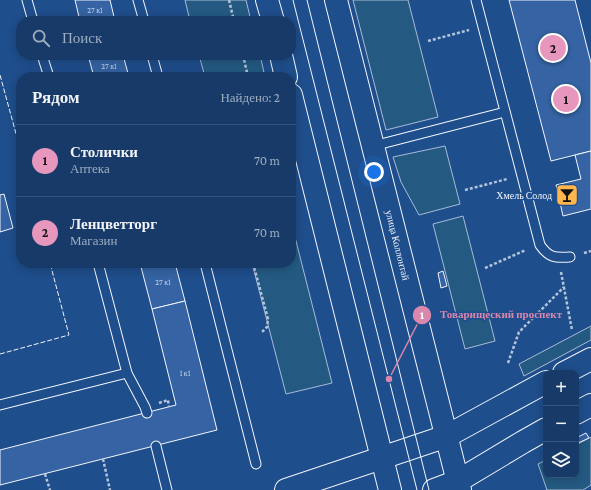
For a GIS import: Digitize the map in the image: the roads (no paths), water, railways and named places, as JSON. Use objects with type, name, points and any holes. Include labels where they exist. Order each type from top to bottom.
[{"type":"main road","points":[[267,0],[271,16]]},
{"type":"main road","name":"улица Коллонтай","points":[[336,0],[459,486]]},
{"type":"main road","points":[[282,60],[285,72]]},
{"type":"main road","points":[[296,115],[390,490]]},
{"type":"main road","points":[[570,370],[591,359]]},
{"type":"main road","points":[[286,490],[447,436],[543,384]]},
{"type":"main road","points":[[579,411],[591,405]]},
{"type":"main road","points":[[434,490],[459,486],[523,442],[543,431]]},
{"type":"lane","points":[[27,0],[32,16]]},
{"type":"lane","points":[[138,0],[143,16]]},
{"type":"lane","points":[[476,0],[540,244],[546,253],[558,258],[570,257]]},
{"type":"lane","points":[[44,60],[47,72]]},
{"type":"lane","points":[[153,60],[157,72]]},
{"type":"lane","points":[[373,146],[505,112]]},
{"type":"lane","points":[[99,268],[127,373],[147,413]]},
{"type":"lane","points":[[206,268],[256,464]]},
{"type":"lane","points":[[0,405],[127,373]]},
{"type":"lane","points":[[156,446],[167,490]]},
{"type":"tram line","points":[[293,0],[417,490]]},
{"type":"tram line","points":[[307,0],[429,490]]},
{"type":"place","name":"Ленцветторг","points":[[553,48]]},
{"type":"place","name":"Столички","points":[[566,99]]},
{"type":"place","name":"Хмель Солод","points":[[567,195]]},
{"type":"place","name":"Товарищеский проспект","points":[[389,379]]}]
